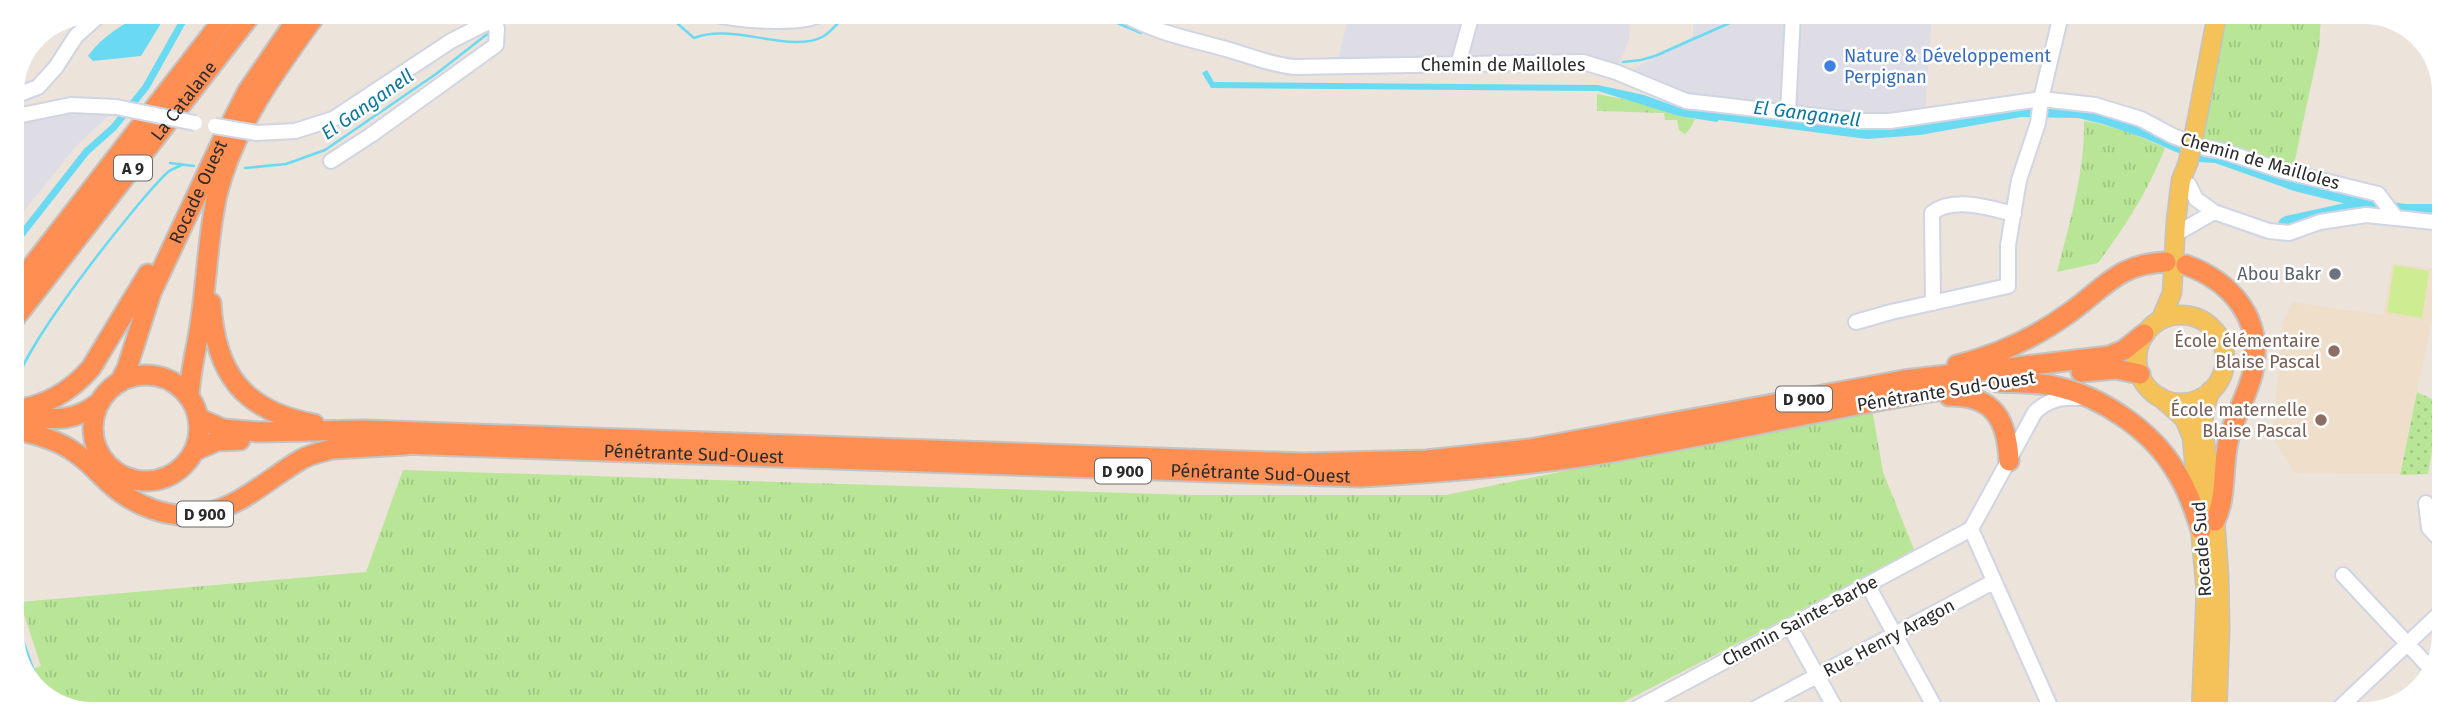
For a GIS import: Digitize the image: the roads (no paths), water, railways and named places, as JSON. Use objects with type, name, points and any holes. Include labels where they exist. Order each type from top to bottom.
[{"type":"highway","name":"La Catalane","points":[[24,276],[220,24]]},
{"type":"highway","name":"La Catalane","points":[[24,306],[244,24]]},
{"type":"highway","name":"Rocade Ouest","points":[[100,402],[120,382],[127,368],[151,293],[247,92],[293,24]]},
{"type":"highway","name":"Rocade Ouest","points":[[189,397],[217,197],[234,146],[258,100],[310,24]]},
{"type":"highway","points":[[25,408],[46,402],[70,389],[86,373],[198,190]]},
{"type":"highway","points":[[208,257],[212,326],[217,349],[242,391],[261,407],[288,419],[364,430]]},
{"type":"highway","points":[[1904,380],[1998,352],[2068,314],[2119,273],[2149,262],[2176,271],[2204,271],[2232,291],[2253,330],[2255,368],[2227,443],[2222,505],[2208,525],[2174,468],[2126,418],[2091,398],[2056,386],[1998,382]]},
{"type":"highway","name":"D 900","points":[[2061,368],[2124,350],[2144,334]]},
{"type":"highway","name":"Pénétrante Sud-Ouest","points":[[364,430],[1302,463],[1440,459],[1529,449],[1904,380],[2061,368]]},
{"type":"highway","name":"Pénétrante Sud-Ouest","points":[[194,451],[217,441],[238,440],[1360,477],[1449,472],[1589,456],[1880,401],[1998,382],[2061,368]]},
{"type":"highway","name":"D 900","points":[[2061,368],[2116,369],[2140,374]]},
{"type":"highway","points":[[100,402],[94,423],[96,444],[100,455],[116,471],[126,477],[149,481],[171,475],[188,460],[194,451],[199,429],[198,418],[189,397],[175,384],[157,376],[138,376],[120,382]]},
{"type":"highway","points":[[1880,401],[1952,396],[1968,397],[1984,403],[1994,410],[2002,422],[2008,439],[2009,461]]},
{"type":"highway","points":[[25,416],[73,418],[86,414],[100,402]]},
{"type":"highway","points":[[198,418],[223,429],[258,432],[364,430]]},
{"type":"highway","name":"Pénétrante Sud-Ouest","points":[[25,428],[66,427],[96,444]]},
{"type":"highway","name":"Pénétrante Sud-Ouest","points":[[25,432],[60,443],[78,454],[130,499],[151,509],[190,515],[205,514],[233,504],[253,494],[305,458],[322,452],[405,444]]},
{"type":"main road","points":[[2191,316],[2176,271],[2176,220],[2181,180],[2188,163],[2215,24]]},
{"type":"main road","points":[[2161,319],[2191,316],[2210,326],[2222,345],[2225,359],[2222,373],[2210,391],[2199,399],[2173,402],[2160,397],[2144,383],[2137,358],[2144,334],[2161,319],[2172,293],[2189,185],[2188,163]]},
{"type":"main road","name":"Rocade Sud","points":[[2210,391],[2204,411],[2203,428],[2208,525],[2220,630],[2217,702]]},
{"type":"main road","name":"Rocade Sud","points":[[2160,397],[2183,418],[2192,437],[2208,525],[2201,702]]},
{"type":"street","points":[[24,92],[38,87],[56,67],[76,36],[89,24]]},
{"type":"street","points":[[24,115],[71,105],[116,107],[257,133],[295,131],[334,119],[451,41],[483,24]]},
{"type":"street","points":[[331,161],[496,45],[496,28],[492,24]]},
{"type":"street","name":"Chemin de Mailloles","points":[[1146,24],[1164,33],[1227,49],[1269,64],[1294,67],[1583,62],[1616,72],[1686,101],[1862,121],[1890,121],[2041,101],[2095,105],[2139,118],[2173,136],[2206,148],[2223,150],[2280,170],[2378,194],[2395,217]]},
{"type":"street","points":[[1458,65],[1469,24]]},
{"type":"street","points":[[1788,113],[1792,24]]},
{"type":"street","points":[[1856,322],[2008,286],[2008,245],[2019,180],[2038,123],[2060,24]]},
{"type":"street","points":[[2189,185],[2196,199],[2214,212],[2269,231],[2289,233],[2320,222],[2366,215],[2431,222]]},
{"type":"street","points":[[1933,303],[1931,213],[1937,209],[1958,205],[1983,206],[2014,214]]},
{"type":"street","points":[[2181,231],[2214,212]]},
{"type":"street","points":[[2048,702],[1971,529],[2035,412],[2045,403],[2062,397],[2091,398]]},
{"type":"street","points":[[2426,503],[2429,528],[2432,531]]},
{"type":"street","name":"Chemin Sainte-Barbe","points":[[1653,702],[1971,529]]},
{"type":"street","points":[[2343,575],[2425,662]]},
{"type":"street","name":"Rue Henry Aragon","points":[[1768,702],[1993,582]]},
{"type":"street","points":[[1872,593],[1932,702]]},
{"type":"street","points":[[2346,702],[2432,620]]},
{"type":"street","points":[[1795,636],[1833,702]]},
{"type":"water","points":[[161,24],[141,56],[93,61],[88,56],[121,26]]},
{"type":"water","points":[[177,24],[185,24],[149,89],[116,130],[89,154],[24,236],[24,225],[84,149],[111,125],[143,85]]},
{"type":"water","points":[[1207,70],[1214,82],[1598,85],[1644,95],[1680,108],[1798,119],[1867,130],[1918,125],[2000,109],[2047,106],[2079,108],[2106,114],[2373,200],[2431,204],[2431,215],[2405,215],[2371,210],[2294,191],[2215,163],[2199,162],[2144,138],[2078,118],[2021,117],[1920,135],[1867,139],[1679,116],[1598,91],[1211,88],[1202,73]]},
{"type":"waterway","name":"El Ganganell","points":[[678,24],[694,38],[709,34],[726,34],[795,42],[811,41],[824,36],[837,24]]},
{"type":"waterway","name":"El Ganganell","points":[[1120,24],[1141,33]]},
{"type":"waterway","points":[[1623,62],[1655,56],[1727,24]]},
{"type":"waterway","name":"El Ganganell","points":[[245,168],[286,164],[325,150],[492,33]]},
{"type":"waterway","points":[[1182,45],[1193,47]]},
{"type":"waterway","points":[[1329,59],[1385,58]]},
{"type":"waterway","name":"El Ganganell","points":[[170,163],[194,166]]},
{"type":"waterway","points":[[24,365],[34,346],[80,278],[154,187],[168,172],[182,165]]},
{"type":"waterway","points":[[2287,225],[2364,208],[2372,203]]},
{"type":"place","name":"Nature & Développement Perpignan","points":[[1830,66]]},
{"type":"place","name":"Abou Bakr","points":[[2335,274]]},
{"type":"place","name":"École élémentaire Blaise Pascal","points":[[2334,351]]},
{"type":"place","name":"École maternelle Blaise Pascal","points":[[2321,420]]}]
